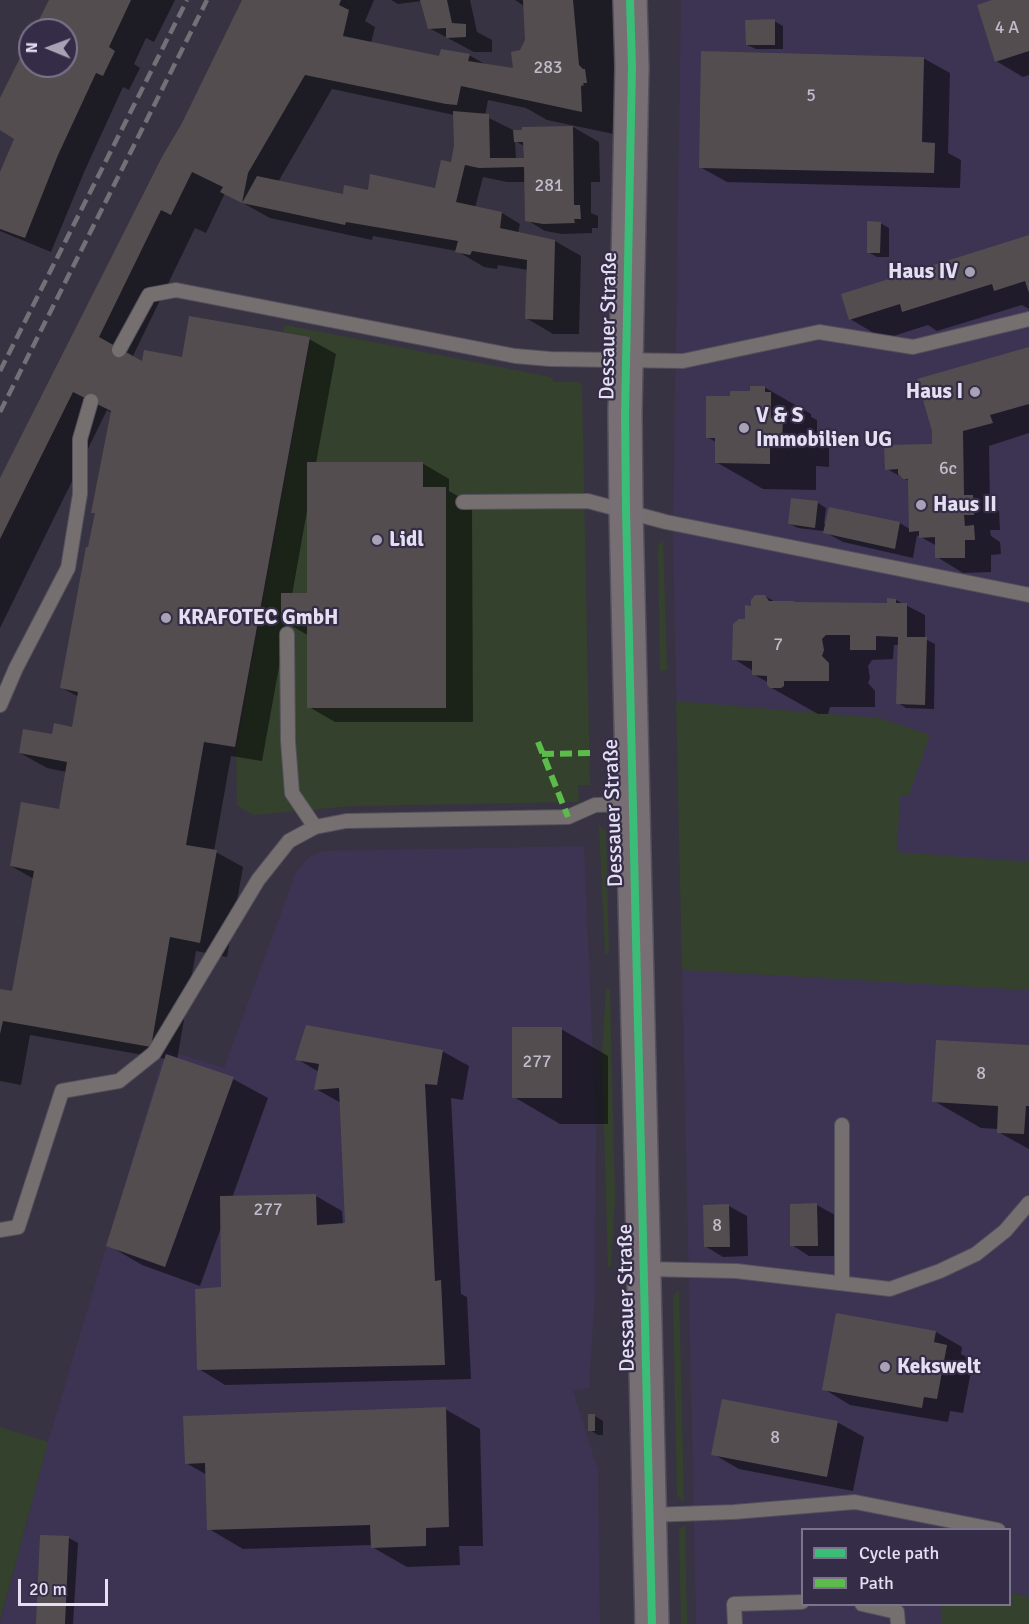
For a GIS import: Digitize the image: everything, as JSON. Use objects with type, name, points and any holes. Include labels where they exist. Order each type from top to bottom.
[{"type":"main road","name":"Dessauer Straße","points":[[630,0],[632,67],[626,360],[626,510],[652,1624]]},
{"type":"lane","points":[[119,350],[149,295],[176,290],[514,356],[550,359],[683,361],[819,332],[913,347],[1029,319]]},
{"type":"lane","points":[[0,705],[16,668],[68,568],[80,494],[80,439],[91,402]]},
{"type":"lane","points":[[463,502],[588,501],[603,507],[626,510],[666,522],[1029,595]]},
{"type":"lane","points":[[287,634],[288,741],[292,793],[315,826]]},
{"type":"lane","points":[[0,1230],[18,1227],[62,1091],[119,1081],[154,1053],[258,880],[289,841],[315,826],[346,821],[568,817],[595,805],[632,804]]},
{"type":"lane","points":[[842,1125],[842,1283]]},
{"type":"lane","points":[[645,1269],[736,1271],[890,1289],[940,1271],[976,1254],[1005,1231],[1029,1203]]},
{"type":"lane","points":[[650,1515],[734,1512],[855,1502],[988,1528]]},
{"type":"lane","points":[[735,1624],[734,1604],[801,1602]]},
{"type":"lane","points":[[867,1606],[897,1612],[898,1624]]},
{"type":"shaded area","points":[[681,0],[1029,0],[1029,1597],[1011,1593],[1011,1528],[801,1528],[801,1606],[942,1606],[942,1624],[696,1624],[673,536]]},
{"type":"shaded area","points":[[584,846],[596,1128],[595,1295],[589,1388],[573,1391],[598,1470],[600,1624],[0,1624],[48,1442],[165,1050],[224,1068],[296,872],[309,857],[323,851]]},
{"type":"green space","points":[[285,325],[551,377],[554,382],[578,382],[582,386],[590,785],[578,785],[579,802],[351,806],[253,815],[237,805],[236,750],[311,337],[283,332]]},
{"type":"green space","points":[[663,541],[667,671],[660,670],[658,546]]},
{"type":"green space","points":[[676,701],[880,718],[930,735],[909,795],[900,796],[897,852],[1029,862],[1029,990],[682,970]]},
{"type":"green space","points":[[599,826],[606,831],[609,954],[605,953]]},
{"type":"green space","points":[[606,988],[610,990],[615,1199],[611,1266],[608,1267],[602,1057]]},
{"type":"green space","points":[[679,1290],[684,1502],[677,1495],[673,1296]]},
{"type":"green space","points":[[0,1427],[48,1442],[0,1621]]},
{"type":"green space","points":[[685,1525],[687,1624],[681,1624],[679,1530]]},
{"type":"green space","points":[[1011,1593],[1029,1597],[1029,1624],[942,1624],[942,1606],[1011,1606]]},
{"type":"building","points":[[49,0],[131,0],[109,47],[115,51],[103,76],[96,73],[58,155],[25,238],[0,229],[0,172],[14,139],[0,130],[0,98],[18,62],[18,78],[78,78],[78,18],[40,18]]},
{"type":"building","name":"KRAFOTEC GmbH","points":[[242,0],[341,0],[339,5],[349,10],[343,36],[439,56],[441,49],[470,54],[468,61],[513,68],[511,52],[520,50],[525,40],[523,0],[573,0],[579,65],[585,69],[587,83],[581,86],[582,112],[461,86],[457,105],[446,104],[305,75],[248,173],[242,203],[220,192],[223,187],[192,172],[171,215],[161,210],[99,337],[142,361],[144,350],[182,357],[189,316],[310,337],[235,747],[204,742],[186,845],[217,850],[200,943],[170,937],[151,1047],[3,1021],[0,1034],[0,989],[12,991],[34,871],[10,866],[21,802],[59,809],[67,762],[19,753],[23,729],[52,734],[54,723],[72,727],[78,692],[60,688],[86,547],[88,547],[95,513],[91,513],[111,411],[73,392],[0,539],[0,478],[162,157],[182,123]]},
{"type":"building","points":[[420,0],[447,0],[452,23],[466,24],[466,37],[446,38],[446,28],[428,29]]},
{"type":"building","points":[[992,0],[1029,0],[1029,51],[995,62],[977,5]]},
{"type":"building","points":[[775,19],[775,45],[746,45],[745,20]]},
{"type":"building","points":[[701,51],[924,57],[922,142],[935,143],[934,173],[699,168]]},
{"type":"building","points":[[453,111],[489,114],[490,158],[524,158],[523,142],[514,142],[513,130],[522,130],[522,127],[573,126],[574,205],[580,205],[581,219],[574,219],[575,223],[543,224],[525,221],[524,167],[479,168],[465,165],[456,202],[502,212],[500,228],[555,240],[553,320],[525,319],[527,260],[472,251],[470,255],[455,252],[458,241],[346,222],[345,225],[242,203],[257,176],[343,194],[344,185],[368,190],[370,174],[435,188],[441,160],[451,162],[454,146]]},
{"type":"building","points":[[867,221],[881,222],[880,253],[867,253]]},
{"type":"building","name":"Haus IV","points":[[1029,235],[1029,293],[1025,281],[994,291],[992,284],[902,312],[900,304],[849,320],[841,294]]},
{"type":"building","points":[[1029,347],[1029,404],[990,415],[993,423],[963,431],[964,495],[973,495],[974,515],[964,515],[965,526],[974,525],[975,540],[965,540],[965,558],[935,558],[935,537],[919,538],[919,531],[909,532],[908,479],[903,479],[898,474],[898,469],[885,470],[884,445],[932,444],[932,431],[917,379]]},
{"type":"building","name":"V & S Immobilien UG","points":[[750,386],[765,386],[765,392],[771,392],[771,418],[783,418],[782,441],[770,440],[770,464],[715,463],[715,438],[706,438],[706,396],[730,396],[730,391],[750,391]]},
{"type":"building","name":"Lidl","points":[[307,462],[423,462],[423,487],[446,487],[446,708],[307,708],[307,621],[281,621],[281,593],[307,593]]},
{"type":"building","points":[[791,498],[818,501],[815,528],[788,524]]},
{"type":"building","points":[[829,507],[900,522],[895,549],[823,533]]},
{"type":"building","points":[[755,595],[765,595],[769,601],[887,603],[887,598],[896,599],[896,603],[907,603],[907,637],[927,637],[925,705],[896,704],[898,637],[876,636],[876,650],[850,650],[850,635],[826,635],[822,639],[824,650],[822,656],[829,663],[829,681],[784,681],[784,686],[781,688],[770,688],[767,685],[767,676],[752,675],[752,661],[732,660],[733,624],[739,619],[745,619],[745,605],[751,606],[751,600]]},
{"type":"building","points":[[306,1025],[443,1050],[437,1085],[425,1084],[435,1281],[441,1280],[445,1365],[197,1370],[195,1289],[221,1287],[220,1196],[316,1194],[317,1225],[345,1223],[339,1088],[314,1090],[319,1064],[295,1060]]},
{"type":"building","points":[[512,1027],[562,1027],[562,1098],[512,1098]]},
{"type":"building","points":[[936,1040],[1029,1045],[1029,1106],[1026,1106],[1024,1134],[997,1133],[998,1106],[932,1102]]},
{"type":"building","points":[[166,1054],[234,1077],[165,1267],[106,1246]]},
{"type":"building","points":[[817,1203],[818,1246],[790,1246],[790,1204]]},
{"type":"building","points":[[729,1204],[730,1247],[704,1247],[703,1205]]},
{"type":"building","name":"Kekswelt","points":[[836,1313],[936,1331],[934,1342],[947,1345],[937,1399],[924,1397],[922,1408],[822,1390]]},
{"type":"building","points":[[722,1399],[838,1421],[827,1477],[711,1455]]},
{"type":"building","points":[[446,1407],[449,1527],[426,1528],[426,1546],[371,1548],[370,1525],[207,1530],[205,1463],[185,1464],[183,1416]]},
{"type":"building","points":[[588,1414],[595,1414],[595,1431],[588,1431]]},
{"type":"building","points":[[40,1535],[69,1536],[65,1624],[36,1624]]},
{"type":"railway","points":[[0,371],[187,0]]},
{"type":"railway","points":[[0,412],[207,0]]},
{"type":"marked path","points":[[538,742],[568,817]]},
{"type":"marked path","points":[[542,754],[594,753]]},
{"type":"cycle path","points":[[630,0],[632,67],[625,414],[626,510],[652,1624]]},
{"type":"place","name":"Haus IV","points":[[970,272]]},
{"type":"place","name":"Haus I","points":[[975,392]]},
{"type":"place","name":"V & S Immobilien UG","points":[[744,428]]},
{"type":"place","name":"Haus II","points":[[921,505]]},
{"type":"place","name":"Lidl","points":[[377,540]]},
{"type":"place","name":"KRAFOTEC GmbH","points":[[166,618]]},
{"type":"place","name":"Kekswelt","points":[[885,1367]]}]
